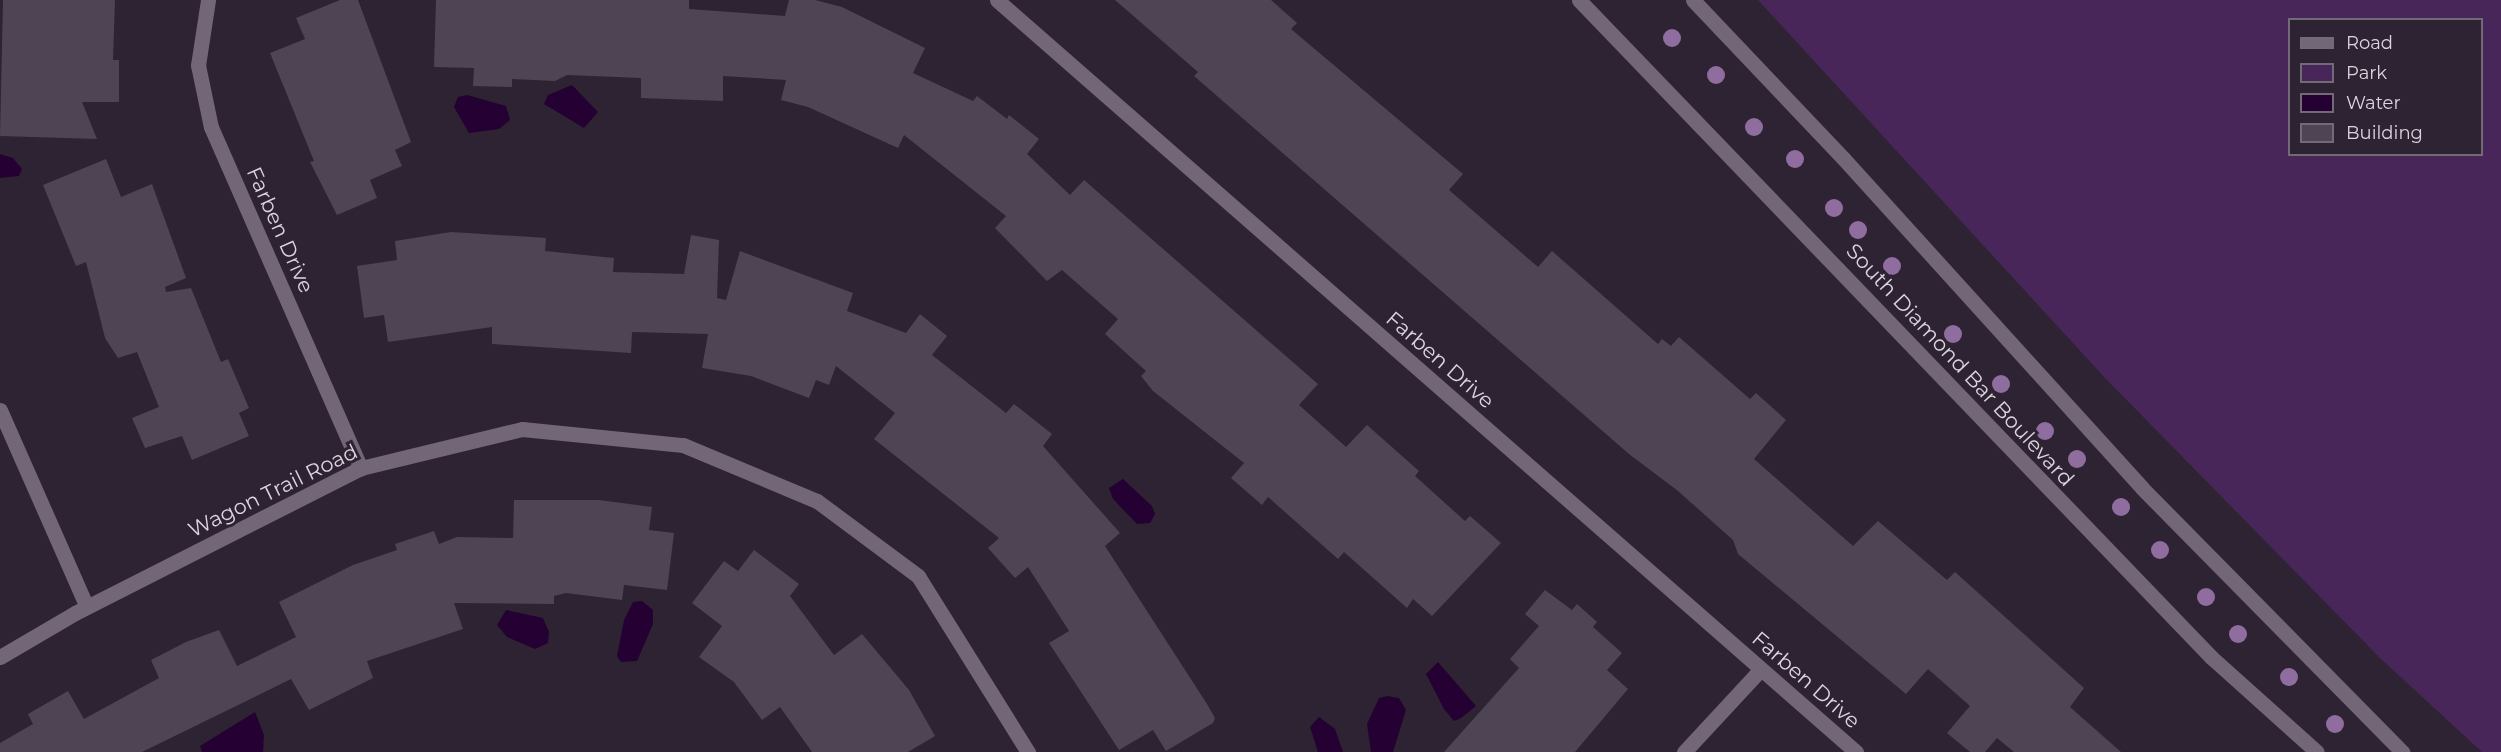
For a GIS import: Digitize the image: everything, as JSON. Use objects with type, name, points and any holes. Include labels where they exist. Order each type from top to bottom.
[{"type":"street","name":"Farben Drive","points":[[208,0],[198,65],[211,127],[361,468]]},
{"type":"street","name":"Farben Drive","points":[[997,0],[1856,752]]},
{"type":"street","name":"South Diamond Bar Boulevard","points":[[1579,0],[2211,657],[2317,752]]},
{"type":"street","points":[[1693,0],[1843,158],[2142,488],[2402,752]]},
{"type":"street","points":[[0,410],[87,607]]},
{"type":"street","name":"Wagon Trail Road","points":[[0,657],[87,607],[361,468],[522,429],[683,445],[817,501],[918,576],[1028,752]]},
{"type":"street","points":[[1684,752],[1761,669]]},
{"type":"green space","points":[[1758,0],[2501,0],[2501,752],[2482,752],[2380,658],[2106,379]]},
{"type":"water","points":[[572,85],[598,112],[584,128],[544,104],[548,95]]},
{"type":"water","points":[[467,95],[506,106],[510,120],[499,129],[469,133],[454,107],[458,97]]},
{"type":"water","points":[[0,154],[13,158],[22,169],[19,176],[0,178]]},
{"type":"water","points":[[1123,479],[1152,506],[1155,514],[1150,523],[1137,524],[1113,499],[1109,488]]},
{"type":"water","points":[[642,601],[653,610],[653,624],[637,661],[621,662],[617,656],[624,620],[633,602]]},
{"type":"water","points":[[506,610],[543,618],[549,632],[548,643],[535,649],[507,637],[497,625]]},
{"type":"water","points":[[1438,662],[1476,706],[1454,721],[1444,709],[1426,674]]},
{"type":"water","points":[[1387,696],[1399,698],[1406,710],[1393,752],[1371,752],[1367,724],[1379,698]]},
{"type":"water","points":[[255,712],[264,735],[263,752],[202,752],[200,746]]},
{"type":"water","points":[[1319,717],[1335,729],[1343,752],[1318,752],[1310,727]]},
{"type":"building","points":[[3,0],[115,0],[113,60],[119,60],[119,102],[82,102],[97,139],[0,136]]},
{"type":"building","points":[[340,0],[358,0],[411,142],[395,150],[402,166],[370,180],[377,198],[337,215],[310,162],[314,161],[270,53],[305,39],[296,18]]},
{"type":"building","points":[[436,0],[689,0],[689,9],[785,16],[789,0],[815,0],[842,7],[925,48],[913,73],[973,101],[977,96],[1007,119],[1009,115],[1039,139],[1027,154],[1070,195],[1084,180],[1318,384],[1299,405],[1346,447],[1367,425],[1419,471],[1415,476],[1465,521],[1470,516],[1501,543],[1432,616],[1413,599],[1407,608],[1344,552],[1338,559],[1268,497],[1262,505],[1231,478],[1244,463],[1153,391],[1141,376],[1146,371],[1105,334],[1118,319],[1062,270],[1047,281],[995,228],[1006,216],[904,135],[898,148],[808,107],[781,100],[786,80],[723,76],[723,101],[641,98],[641,78],[567,75],[555,81],[512,79],[512,87],[473,86],[474,68],[434,67]]},
{"type":"building","points":[[1115,0],[1271,0],[1297,23],[1291,29],[1463,174],[1449,190],[1538,267],[1552,251],[1658,344],[1662,339],[1671,346],[1679,337],[1750,399],[1756,393],[1786,420],[1754,459],[1853,546],[1878,521],[1947,580],[1955,572],[2084,688],[2070,707],[2121,752],[2014,752],[1997,738],[1985,752],[1970,752],[1947,733],[1970,706],[1928,669],[1906,694],[1738,554],[1733,540],[1678,491],[1629,454],[1194,76],[1198,72]]},
{"type":"building","points":[[106,159],[121,197],[152,184],[186,278],[165,287],[166,292],[191,288],[221,362],[228,359],[249,408],[239,413],[249,436],[192,460],[182,436],[145,448],[132,418],[159,407],[137,352],[118,358],[105,338],[86,262],[76,266],[43,185]]},
{"type":"building","points":[[451,232],[546,238],[545,251],[614,258],[613,272],[684,274],[691,235],[719,240],[717,298],[726,300],[740,251],[853,293],[847,311],[906,333],[920,314],[947,336],[932,355],[1006,413],[1014,404],[1052,434],[1043,446],[1120,533],[1105,546],[1207,704],[1215,718],[1213,723],[1166,751],[1153,730],[1119,750],[1049,643],[1069,631],[1028,567],[1015,578],[988,548],[999,538],[874,439],[895,413],[836,366],[829,385],[816,380],[809,398],[751,376],[702,368],[708,334],[632,332],[631,353],[492,344],[492,327],[388,342],[384,315],[364,318],[357,266],[397,260],[395,241]]},
{"type":"building","points":[[514,500],[599,500],[652,507],[649,530],[674,533],[667,590],[624,585],[622,600],[566,593],[554,596],[554,604],[454,603],[463,629],[367,661],[373,678],[309,710],[291,679],[142,752],[0,752],[0,743],[33,724],[28,714],[68,691],[84,719],[159,678],[151,660],[186,642],[219,630],[237,666],[296,637],[279,602],[353,565],[397,550],[395,544],[434,531],[439,544],[457,537],[513,538]]},
{"type":"building","points":[[754,550],[799,584],[790,596],[834,655],[862,634],[909,690],[935,736],[908,752],[812,752],[780,707],[762,720],[734,682],[699,657],[722,626],[692,603],[724,561],[738,571]]},
{"type":"building","points":[[1545,590],[1572,610],[1577,604],[1597,622],[1593,627],[1622,653],[1607,670],[1628,689],[1575,752],[1444,752],[1519,668],[1510,659],[1539,626],[1525,614]]}]
